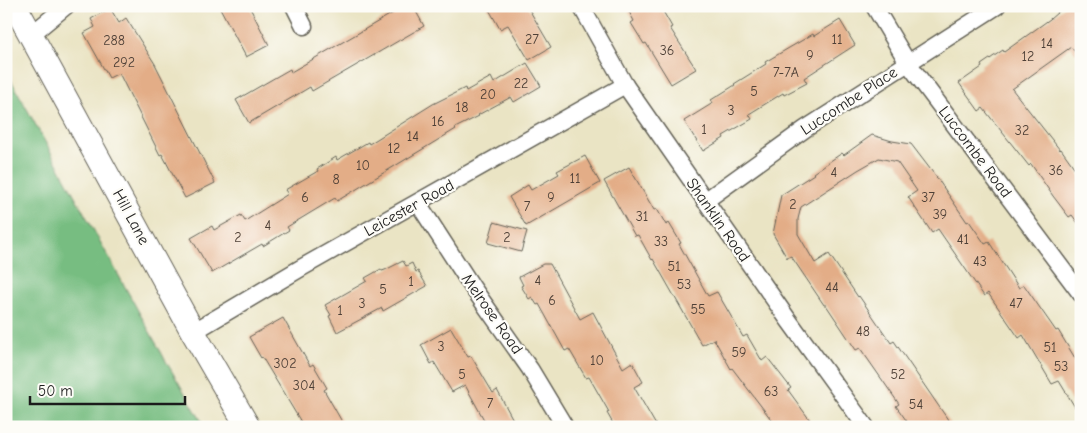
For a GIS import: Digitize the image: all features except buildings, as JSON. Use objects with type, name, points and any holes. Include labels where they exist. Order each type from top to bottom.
[{"type":"street","name":"Hill Lane","points":[[15,6],[32,34],[193,332],[248,427]]},
{"type":"street","points":[[32,34],[66,6]]},
{"type":"street","points":[[294,6],[304,26]]},
{"type":"street","name":"Shanklin Road","points":[[580,6],[625,85],[787,318],[866,427]]},
{"type":"street","name":"Luccombe Road","points":[[874,6],[908,63],[1081,294]]},
{"type":"street","name":"Luccombe Place","points":[[705,201],[805,130],[997,6]]},
{"type":"street","name":"Leicester Road","points":[[193,332],[301,268],[625,85]]},
{"type":"street","name":"Melrose Road","points":[[418,203],[473,288],[530,368],[565,427]]},
{"type":"green space","points":[[6,71],[167,363],[205,427],[6,427]]}]
